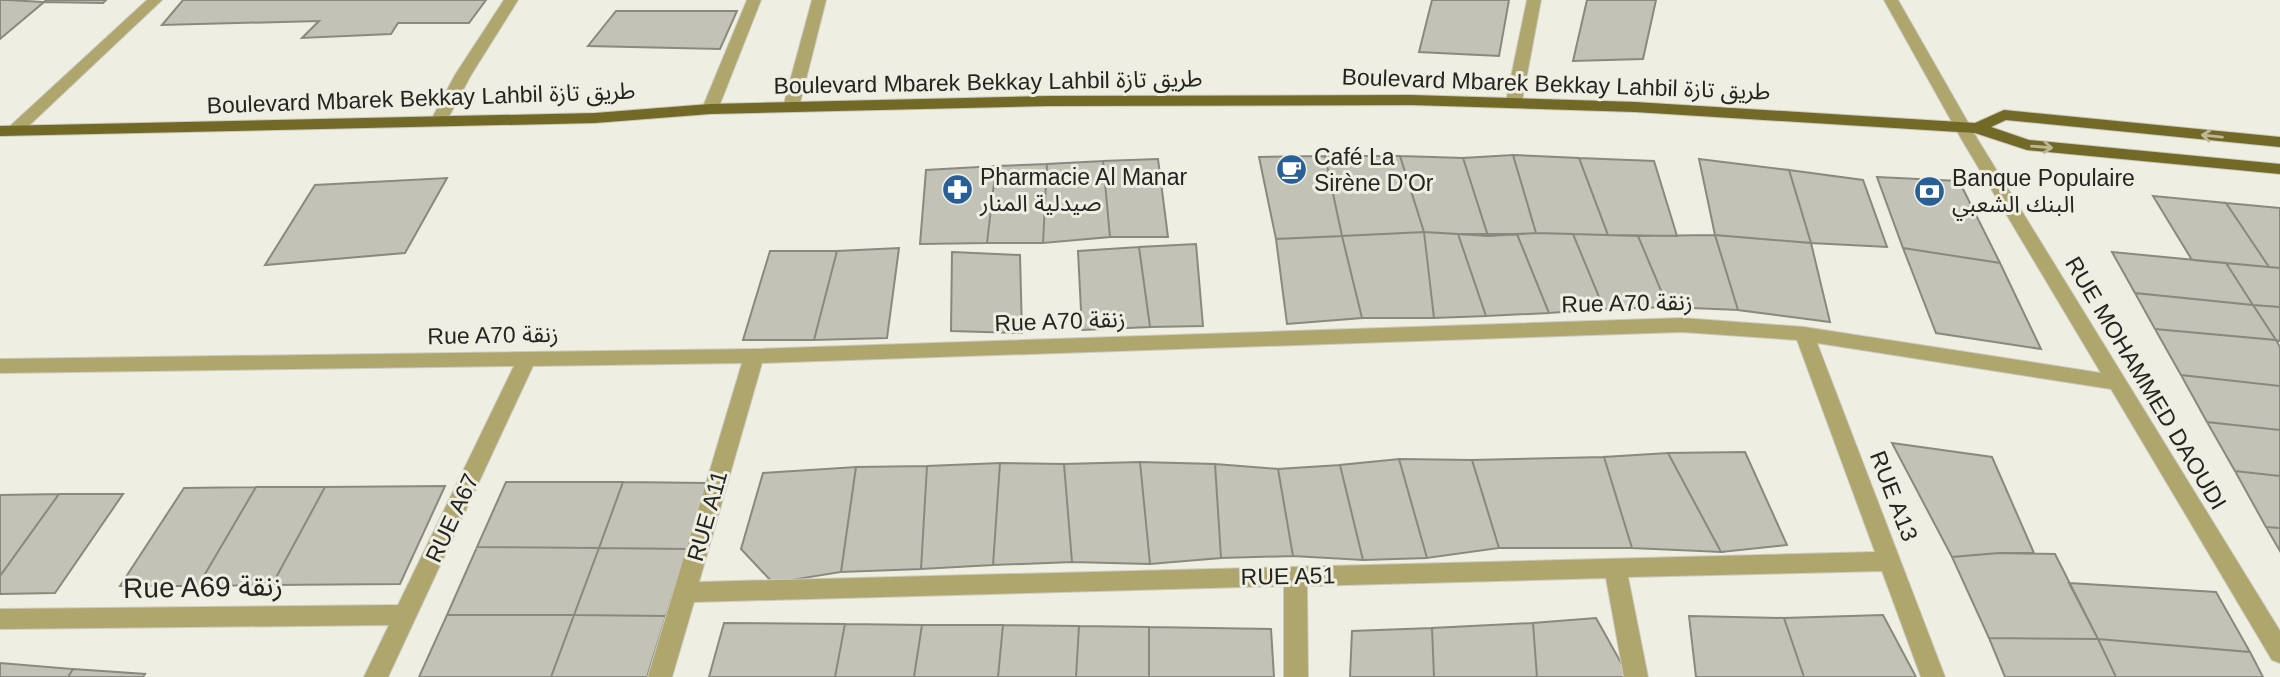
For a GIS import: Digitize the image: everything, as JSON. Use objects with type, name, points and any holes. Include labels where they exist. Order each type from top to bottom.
[{"type":"main road","name":"Boulevard Mbarek Bekkay Lahbil طريق تازة","points":[[7,131],[595,118],[710,110],[1048,101],[1514,102],[1801,115],[1970,132],[2027,145],[2278,171]]},
{"type":"main road","name":"Boulevard Mbarek Bekkay Lahbil طريق تازة","points":[[1970,132],[2004,115],[2280,142]]},
{"type":"street","points":[[7,131],[155,0]]},
{"type":"street","points":[[438,122],[463,75],[511,0]]},
{"type":"street","points":[[710,110],[754,0]]},
{"type":"street","points":[[790,107],[819,0]]},
{"type":"street","points":[[1514,102],[1534,0]]},
{"type":"street","name":"RUE MOHAMMED DAOUDI","points":[[1891,0],[2117,383],[2277,641]]},
{"type":"street","name":"Rue A70 زنقة","points":[[0,366],[754,356],[1682,325],[1804,334],[2117,383]]},
{"type":"street","name":"RUE A13","points":[[1804,334],[1934,677]]},
{"type":"street","name":"RUE A11","points":[[660,677],[754,356]]},
{"type":"street","name":"RUE A67","points":[[376,677],[527,359]]},
{"type":"street","name":"RUE A51","points":[[685,593],[1891,561]]},
{"type":"street","points":[[1615,568],[1636,677]]},
{"type":"street","points":[[1296,576],[1296,677]]},
{"type":"street","name":"Rue A69 زنقة","points":[[0,619],[406,615]]},
{"type":"building","points":[[0,0],[8,0],[44,2],[0,39]]},
{"type":"building","points":[[106,0],[103,3],[44,2]]},
{"type":"building","points":[[183,0],[486,0],[469,23],[398,23],[391,34],[302,38],[319,21],[162,25]]},
{"type":"building","points":[[1432,0],[1509,0],[1499,56],[1419,52]]},
{"type":"building","points":[[1587,0],[1656,0],[1643,59],[1573,61]]},
{"type":"building","points":[[616,11],[737,11],[720,49],[588,46]]},
{"type":"building","points":[[1513,155],[1536,233],[1488,236],[1463,158]]},
{"type":"building","points":[[1513,155],[1579,158],[1608,235],[1536,233]]},
{"type":"building","points":[[1325,156],[1400,156],[1424,232],[1342,236]]},
{"type":"building","points":[[1325,156],[1342,236],[1276,239],[1259,157]]},
{"type":"building","points":[[1400,156],[1463,158],[1488,236],[1424,232]]},
{"type":"building","points":[[1579,158],[1654,161],[1677,236],[1608,235]]},
{"type":"building","points":[[1158,159],[1168,237],[1110,237],[1103,161]]},
{"type":"building","points":[[1699,159],[1789,170],[1811,243],[1715,235]]},
{"type":"building","points":[[1103,161],[1110,237],[1043,243],[1047,164]]},
{"type":"building","points":[[1047,164],[1043,243],[987,243],[996,166]]},
{"type":"building","points":[[996,166],[987,243],[920,244],[926,170]]},
{"type":"building","points":[[1789,170],[1863,180],[1887,247],[1811,243]]},
{"type":"building","points":[[1877,177],[1959,181],[2000,263],[1903,248]]},
{"type":"building","points":[[447,178],[405,253],[265,265],[315,185]]},
{"type":"building","points":[[2153,196],[2226,203],[2269,267],[2192,260]]},
{"type":"building","points":[[2226,203],[2280,208],[2280,268],[2269,267]]},
{"type":"building","points":[[1424,232],[1458,234],[1486,316],[1434,318]]},
{"type":"building","points":[[1424,232],[1434,318],[1362,318],[1342,236]]},
{"type":"building","points":[[1458,234],[1517,234],[1549,313],[1486,316]]},
{"type":"building","points":[[1517,234],[1573,234],[1604,309],[1549,313]]},
{"type":"building","points":[[1573,234],[1638,236],[1668,307],[1604,309]]},
{"type":"building","points":[[1715,235],[1811,243],[1830,322],[1738,310]]},
{"type":"building","points":[[1715,235],[1738,310],[1668,307],[1638,236]]},
{"type":"building","points":[[1342,236],[1362,318],[1287,324],[1276,239]]},
{"type":"building","points":[[1196,244],[1203,326],[1150,327],[1139,247]]},
{"type":"building","points":[[1139,247],[1150,327],[1082,330],[1078,251]]},
{"type":"building","points":[[899,248],[887,338],[814,340],[837,251]]},
{"type":"building","points":[[1903,248],[2000,263],[2041,349],[1936,333]]},
{"type":"building","points":[[770,251],[837,251],[814,340],[743,340]]},
{"type":"building","points":[[952,252],[1020,255],[1022,333],[951,331]]},
{"type":"building","points":[[2112,252],[2226,263],[2253,305],[2135,293]]},
{"type":"building","points":[[2226,263],[2280,268],[2280,307],[2253,305]]},
{"type":"building","points":[[2135,293],[2253,305],[2276,340],[2155,329]]},
{"type":"building","points":[[2253,305],[2280,307],[2280,341],[2276,340]]},
{"type":"building","points":[[2155,329],[2276,340],[2280,347],[2280,386],[2181,375]]},
{"type":"building","points":[[2181,375],[2280,386],[2280,430],[2207,422]]},
{"type":"building","points":[[2207,422],[2280,430],[2280,476],[2235,471]]},
{"type":"building","points":[[1892,443],[1992,457],[2034,553],[1952,557]]},
{"type":"building","points":[[1745,452],[1787,545],[1721,552],[1668,453]]},
{"type":"building","points":[[1668,453],[1721,552],[1632,548],[1604,457]]},
{"type":"building","points":[[1604,457],[1632,548],[1499,548],[1472,460]]},
{"type":"building","points":[[1399,459],[1472,460],[1499,548],[1427,558]]},
{"type":"building","points":[[1399,459],[1427,558],[1363,560],[1340,465]]},
{"type":"building","points":[[1140,462],[1150,564],[1072,562],[1064,464]]},
{"type":"building","points":[[1140,462],[1215,464],[1221,558],[1150,564]]},
{"type":"building","points":[[1000,463],[1064,464],[1072,562],[993,565]]},
{"type":"building","points":[[1000,463],[993,565],[921,569],[927,466]]},
{"type":"building","points":[[1215,464],[1278,469],[1293,556],[1221,558]]},
{"type":"building","points":[[1340,465],[1363,560],[1293,556],[1278,469]]},
{"type":"building","points":[[927,466],[921,569],[841,572],[856,467]]},
{"type":"building","points":[[856,467],[841,572],[773,583],[741,549],[763,473]]},
{"type":"building","points":[[2235,471],[2280,476],[2280,528],[2266,527]]},
{"type":"building","points":[[506,482],[623,482],[599,548],[477,547]]},
{"type":"building","points":[[623,482],[707,483],[687,549],[599,548]]},
{"type":"building","points":[[445,486],[400,584],[272,585],[325,487]]},
{"type":"building","points":[[256,487],[325,487],[272,585],[198,586]]},
{"type":"building","points":[[256,487],[198,586],[120,586],[184,488]]},
{"type":"building","points":[[59,494],[123,494],[55,593],[0,594],[0,576]]},
{"type":"building","points":[[59,494],[0,576],[0,495]]},
{"type":"building","points":[[2266,527],[2280,528],[2280,551]]},
{"type":"building","points":[[477,547],[599,548],[574,615],[447,615]]},
{"type":"building","points":[[599,548],[687,549],[666,616],[574,615]]},
{"type":"building","points":[[1999,553],[2055,554],[2098,639],[1989,638],[1952,557]]},
{"type":"building","points":[[2069,583],[2216,592],[2250,652],[2098,639]]},
{"type":"building","points":[[447,615],[574,615],[551,677],[419,677]]},
{"type":"building","points":[[574,615],[666,616],[647,677],[551,677]]},
{"type":"building","points":[[1883,615],[1916,677],[1804,677],[1784,618]]},
{"type":"building","points":[[1689,616],[1784,618],[1804,677],[1696,677]]},
{"type":"building","points":[[1596,618],[1629,677],[1537,677],[1533,623]]},
{"type":"building","points":[[724,623],[845,624],[835,677],[709,677]]},
{"type":"building","points":[[1533,623],[1537,677],[1434,677],[1432,628]]},
{"type":"building","points":[[845,624],[922,625],[914,677],[835,677]]},
{"type":"building","points":[[922,625],[1003,625],[998,677],[914,677]]},
{"type":"building","points":[[1003,625],[1079,626],[1076,677],[998,677]]},
{"type":"building","points":[[1079,626],[1149,627],[1149,677],[1076,677]]},
{"type":"building","points":[[1149,627],[1271,629],[1274,677],[1149,677]]},
{"type":"building","points":[[1432,628],[1434,677],[1350,677],[1352,631]]},
{"type":"building","points":[[1989,638],[2098,639],[2116,677],[2005,677]]},
{"type":"building","points":[[2098,639],[2250,652],[2263,677],[2116,677]]},
{"type":"building","points":[[0,663],[73,669],[68,677],[0,677]]},
{"type":"building","points":[[73,669],[145,674],[143,677],[68,677]]},
{"type":"place","name":"Café La Sirène D'Or","points":[[1291,170]]},
{"type":"place","name":"Pharmacie Al Manar صيدلية المنار","points":[[957,190]]},
{"type":"place","name":"Banque Populaire البنك الشعبي","points":[[1929,191]]}]
